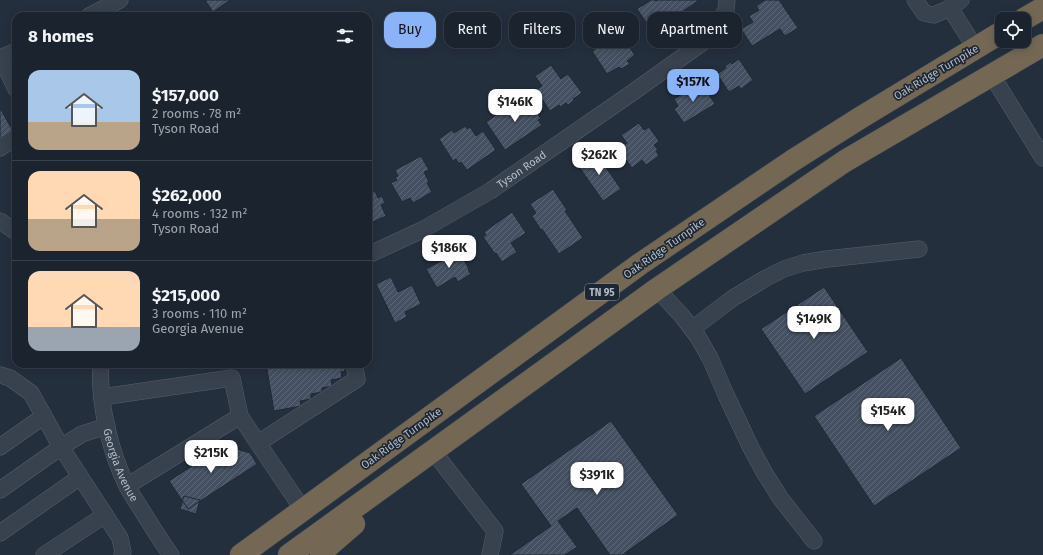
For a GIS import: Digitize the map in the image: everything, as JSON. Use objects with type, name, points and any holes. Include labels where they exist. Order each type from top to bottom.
[{"type":"highway","points":[[1031,15],[1043,8]]},
{"type":"highway","name":"Oak Ridge Turnpike","points":[[241,555],[640,264],[792,161],[995,37]]},
{"type":"highway","name":"TN 95","points":[[290,555],[657,289],[845,160],[1043,45]]},
{"type":"highway","points":[[976,49],[991,74]]},
{"type":"highway","points":[[640,264],[657,289]]},
{"type":"highway","points":[[416,427],[433,451]]},
{"type":"highway","points":[[321,555],[325,549],[364,516],[406,470]]},
{"type":"street","points":[[96,12],[120,0]]},
{"type":"street","name":"Tyson Road","points":[[372,253],[422,230],[490,191],[630,95],[702,43],[718,25],[726,10],[727,0]]},
{"type":"street","points":[[915,0],[924,13],[934,15],[956,4],[976,49]]},
{"type":"street","points":[[12,53],[0,58],[12,81]]},
{"type":"street","points":[[991,74],[1043,158]]},
{"type":"street","points":[[0,148],[12,140]]},
{"type":"street","points":[[0,221],[12,229]]},
{"type":"street","points":[[692,329],[733,298],[784,269],[802,263],[826,259],[919,249]]},
{"type":"street","points":[[657,289],[682,316],[698,337],[710,358],[744,435],[764,472],[781,499],[814,541]]},
{"type":"street","name":"Georgia Avenue","points":[[101,368],[102,397],[107,426],[115,457],[127,486],[171,555]]},
{"type":"street","points":[[258,444],[358,379],[355,368]]},
{"type":"street","points":[[0,375],[10,378],[31,393],[61,447],[120,538],[123,552],[122,555]]},
{"type":"street","points":[[102,397],[232,378],[240,416],[303,510]]},
{"type":"street","points":[[0,447],[44,416]]},
{"type":"street","points":[[127,486],[240,416]]},
{"type":"street","points":[[0,490],[82,434],[107,426]]},
{"type":"street","points":[[433,451],[495,531],[490,555]]},
{"type":"street","points":[[0,534],[80,477]]},
{"type":"street","points":[[44,555],[105,515]]},
{"type":"building","points":[[205,0],[230,0],[213,12]]},
{"type":"building","points":[[651,0],[699,0],[682,12],[647,12],[647,24],[637,9]]},
{"type":"building","points":[[765,0],[779,0],[798,28],[785,36],[780,29],[752,46],[742,28],[753,22],[749,16],[759,10],[756,6]]},
{"type":"building","points":[[597,48],[630,48],[635,55],[627,61],[630,64],[621,69],[619,67],[607,74],[592,51]]},
{"type":"building","points":[[739,59],[753,80],[741,89],[739,86],[729,92],[717,74],[726,68],[725,66],[731,62],[732,64]]},
{"type":"building","points":[[551,65],[561,79],[568,74],[582,93],[573,99],[574,100],[568,105],[566,103],[560,107],[559,105],[550,111],[536,90],[542,86],[535,76]]},
{"type":"building","points":[[701,82],[715,104],[684,123],[674,109],[678,106],[674,99]]},
{"type":"building","points":[[524,96],[528,102],[530,101],[541,119],[538,120],[542,125],[505,150],[486,122]]},
{"type":"building","points":[[0,108],[12,132],[0,138]]},
{"type":"building","points":[[639,123],[644,130],[649,127],[659,141],[654,145],[658,150],[656,151],[659,156],[646,165],[642,160],[632,168],[618,149],[627,143],[621,135]]},
{"type":"building","points":[[465,126],[467,129],[470,127],[476,136],[483,131],[496,150],[467,170],[461,162],[459,164],[456,159],[453,161],[439,139],[452,130],[454,133]]},
{"type":"building","points":[[595,152],[621,189],[603,201],[577,164]]},
{"type":"building","points":[[421,156],[429,170],[424,172],[429,182],[427,183],[432,192],[413,203],[410,198],[402,202],[391,183],[397,180],[395,177],[398,176],[395,170]]},
{"type":"building","points":[[553,189],[567,210],[565,211],[583,238],[559,254],[532,216],[536,213],[530,204]]},
{"type":"building","points":[[375,191],[378,198],[382,196],[385,203],[381,205],[386,216],[372,222],[372,192]]},
{"type":"building","points":[[512,212],[526,233],[511,243],[517,252],[502,262],[483,237],[486,235],[484,232]]},
{"type":"building","points":[[450,251],[452,254],[459,251],[471,274],[458,282],[455,277],[437,288],[426,269],[445,259],[443,255]]},
{"type":"building","points":[[391,277],[398,292],[412,285],[421,304],[405,312],[407,317],[395,323],[376,284]]},
{"type":"building","points":[[824,287],[868,352],[805,394],[761,329]]},
{"type":"building","points":[[901,358],[961,448],[874,506],[814,416]]},
{"type":"building","points":[[267,368],[345,368],[345,371],[341,372],[342,378],[331,380],[332,386],[322,388],[322,392],[311,394],[311,399],[300,401],[301,406],[274,411]]},
{"type":"building","points":[[611,421],[678,515],[622,555],[610,555],[577,508],[558,521],[577,547],[565,555],[510,555],[551,526],[521,484]]},
{"type":"building","points":[[224,445],[250,453],[257,464],[188,509],[169,481]]},
{"type":"building","points":[[184,496],[200,500],[196,514],[180,509]]}]
